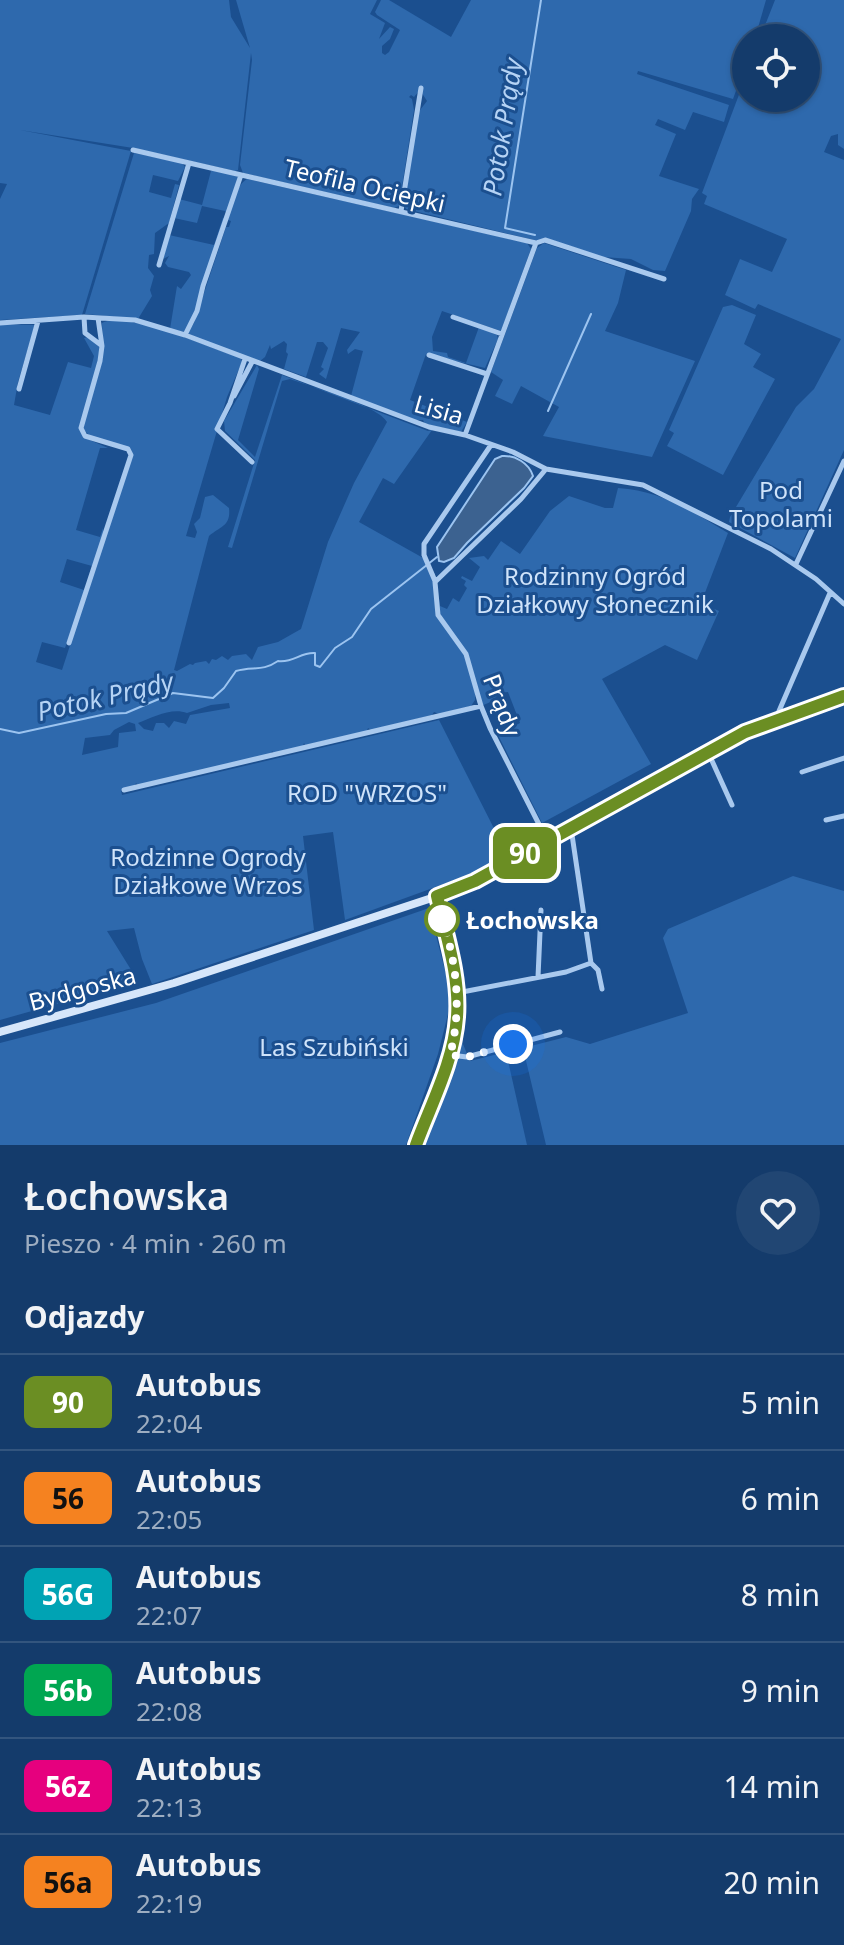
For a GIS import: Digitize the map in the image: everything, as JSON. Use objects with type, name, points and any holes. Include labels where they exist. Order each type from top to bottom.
[{"type":"main road","points":[[437,896],[466,885],[707,751],[781,717],[844,696]]},
{"type":"main road","name":"Bydgoska","points":[[0,1032],[174,983],[437,896]]},
{"type":"street","points":[[401,211],[421,88]]},
{"type":"street","name":"Teofila Ociepki","points":[[133,150],[536,243],[545,240],[664,279]]},
{"type":"street","points":[[159,265],[189,163]]},
{"type":"street","points":[[185,335],[197,311],[241,175]]},
{"type":"street","points":[[465,435],[536,243]]},
{"type":"street","points":[[84,317],[85,333],[102,346]]},
{"type":"street","name":"Lisia","points":[[0,323],[84,317],[135,320],[185,335],[429,427],[465,435],[513,452],[546,469],[643,485],[796,564],[844,604]]},
{"type":"street","points":[[453,317],[502,334]]},
{"type":"street","points":[[69,643],[131,455],[128,449],[85,436],[81,428],[100,361],[102,346],[98,318]]},
{"type":"street","points":[[19,389],[38,321]]},
{"type":"street","points":[[429,355],[487,374]]},
{"type":"street","points":[[230,403],[245,359]]},
{"type":"street","points":[[252,362],[217,429],[252,462]]},
{"type":"street","name":"Prądy","points":[[491,445],[424,544],[424,555],[435,582],[438,615],[466,654],[481,706],[547,841]]},
{"type":"street","points":[[796,564],[844,461]]},
{"type":"street","points":[[435,582],[521,499],[546,469]]},
{"type":"street","points":[[781,717],[779,711],[830,593]]},
{"type":"street","points":[[124,790],[481,706]]},
{"type":"street","points":[[707,751],[732,805]]},
{"type":"street","points":[[802,772],[844,758]]},
{"type":"street","points":[[826,820],[844,816]]},
{"type":"street","points":[[571,828],[591,963],[598,970],[602,989]]},
{"type":"street","points":[[416,1145],[450,1055],[457,1022],[452,957],[437,896]]},
{"type":"street","points":[[538,977],[541,910]]},
{"type":"street","points":[[457,993],[591,963]]},
{"type":"street","points":[[450,1055],[467,1057],[560,1032]]},
{"type":"green space","points":[[0,0],[229,0],[231,17],[250,48],[236,0],[377,0],[370,14],[385,23],[379,39],[390,27],[394,29],[390,39],[382,46],[385,55],[400,30],[375,12],[381,0],[389,0],[451,37],[471,0],[766,0],[759,24],[732,24],[732,99],[638,71],[637,74],[729,105],[724,122],[693,112],[685,130],[658,119],[655,125],[676,134],[659,176],[699,189],[692,199],[691,211],[665,271],[653,270],[631,259],[603,257],[552,240],[534,240],[406,209],[403,203],[417,114],[427,101],[420,90],[414,97],[409,97],[414,110],[399,206],[394,208],[243,173],[240,165],[251,53],[238,170],[235,171],[133,148],[20,130],[131,151],[82,315],[0,320],[0,199],[7,184],[0,183]]},
{"type":"green space","name":"Pod Topolami","points":[[775,0],[844,0],[844,149],[838,145],[838,134],[831,136],[824,152],[844,160],[844,450],[795,558],[729,522],[730,517],[796,407],[814,389],[841,339],[758,304],[755,309],[725,295],[740,259],[772,272],[787,239],[704,204],[707,196],[702,193],[732,112],[820,112],[820,24],[766,24]]},
{"type":"green space","points":[[134,153],[182,163],[185,167],[178,181],[153,175],[149,192],[171,198],[175,184],[179,185],[169,223],[155,233],[154,254],[149,255],[148,268],[154,276],[150,290],[152,296],[138,319],[85,314]]},
{"type":"green space","points":[[219,170],[238,177],[227,214],[202,206],[197,223],[174,218],[179,199],[202,205],[211,171]]},
{"type":"green space","points":[[247,179],[527,243],[531,249],[501,331],[442,311],[432,337],[433,351],[447,353],[448,357],[466,363],[479,327],[497,335],[485,368],[426,354],[410,400],[467,422],[461,432],[425,424],[423,420],[415,420],[351,396],[363,351],[355,349],[348,354],[347,350],[360,332],[341,328],[326,379],[319,374],[324,369],[321,367],[328,348],[323,342],[317,342],[306,377],[284,369],[288,354],[284,341],[271,349],[270,345],[260,361],[248,361],[245,356],[241,358],[186,536],[195,538],[197,532],[194,524],[200,518],[205,497],[213,495],[229,508],[228,519],[209,536],[174,670],[206,661],[209,664],[212,659],[222,656],[228,660],[232,656],[246,654],[252,660],[258,647],[278,642],[301,629],[328,542],[354,483],[387,422],[368,408],[432,430],[394,484],[383,478],[359,522],[425,559],[435,574],[434,589],[438,592],[440,606],[447,609],[453,598],[459,602],[467,588],[462,576],[472,581],[480,567],[469,558],[484,556],[488,560],[501,541],[520,554],[550,511],[569,496],[613,508],[618,488],[662,498],[728,533],[701,603],[719,611],[697,660],[665,645],[602,679],[651,764],[542,823],[498,735],[520,723],[508,692],[499,693],[493,701],[481,706],[477,702],[476,680],[475,700],[471,706],[304,743],[303,746],[272,751],[271,754],[139,786],[136,783],[134,787],[121,790],[122,795],[439,720],[508,856],[485,869],[345,920],[333,832],[303,836],[314,930],[152,984],[134,928],[107,931],[138,981],[0,1020],[0,324],[35,325],[14,405],[50,415],[68,362],[91,368],[94,356],[84,338],[88,337],[100,346],[80,429],[83,437],[108,448],[100,448],[76,530],[100,537],[103,528],[104,538],[92,566],[67,559],[60,582],[84,590],[91,574],[65,648],[42,642],[36,662],[62,670],[132,455],[131,449],[98,440],[83,428],[103,356],[102,323],[112,320],[145,325],[230,354],[187,334],[194,323],[226,227],[229,227],[234,197]],"holes":[[[229,703],[230,708],[190,715],[186,724],[174,721],[169,728],[164,723],[156,723],[153,731],[144,729],[138,723],[169,712],[187,713]],[[129,722],[135,724],[136,731],[119,733],[118,747],[82,755],[85,738],[110,735]]]},
{"type":"green space","points":[[223,218],[195,313],[184,332],[170,329],[177,286],[181,289],[191,275],[165,263],[169,256],[163,259],[169,235],[214,245]]},
{"type":"green space","points":[[544,243],[626,270],[618,303],[605,331],[695,361],[652,457],[543,436],[559,407],[521,386],[512,404],[495,396],[503,380],[491,372],[537,248]]},
{"type":"green space","points":[[732,305],[756,315],[744,344],[761,354],[753,367],[775,379],[723,475],[667,446],[674,433],[669,430],[723,307]]},
{"type":"green space","points":[[257,365],[259,369],[238,440],[255,457],[282,375],[310,386],[290,379],[282,381],[232,548],[228,547],[255,460],[225,431],[224,421]]},
{"type":"green space","points":[[310,386],[343,397],[368,408]]},
{"type":"green space","points":[[793,876],[844,891],[844,1145],[546,1145],[523,1048],[566,1037],[590,1044],[688,1013],[663,938],[668,929]]},
{"type":"green space","name":"Las Szubiński","points":[[429,908],[452,998],[438,1054],[406,1145],[0,1145],[0,1043],[156,1003]]},
{"type":"green space","name":"Las Szubiński","points":[[458,1032],[470,1061],[506,1052],[527,1145],[418,1145]]},
{"type":"shaded area","points":[[502,456],[521,461],[533,476],[454,558],[439,561],[437,547],[495,459]]},
{"type":"waterway","name":"Potok Prądy","points":[[535,235],[505,228],[541,0]]},
{"type":"waterway","name":"Potok Prądy","points":[[548,411],[591,314]]},
{"type":"waterway","name":"Potok Prądy","points":[[0,729],[19,733],[106,714],[126,713],[173,693],[213,698],[236,671],[267,666],[310,653],[315,653],[315,665],[320,667],[335,648],[352,637],[371,609],[437,557]]},
{"type":"bus line","name":"90","points":[[416,1145],[450,1055],[457,1016],[454,965],[437,896],[475,881],[745,732],[844,696]]},
{"type":"place","name":"Łochowska","points":[[442,919]]},
{"type":"route","points":[[442,919],[454,965],[457,993],[457,1022],[450,1055],[467,1057],[513,1044]]},
{"type":"park label","name":"Rodzinny Ogród Działkowy Słonecznik","points":[[595,589]]},
{"type":"park label","name":"ROD \"WRZOS\"","points":[[367,792]]},
{"type":"park label","name":"Rodzinne Ogrody Działkowe Wrzos","points":[[208,870]]}]
